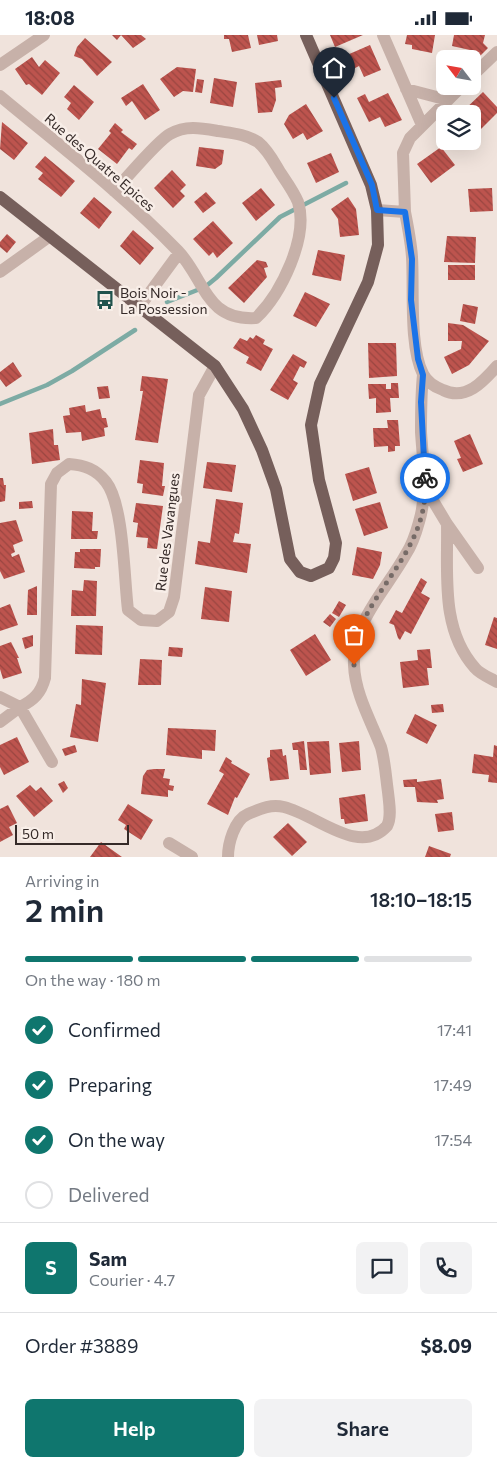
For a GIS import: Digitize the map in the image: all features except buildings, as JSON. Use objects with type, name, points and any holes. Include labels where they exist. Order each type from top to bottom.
[{"type":"main road","points":[[0,197],[215,366],[243,409],[262,450],[276,489],[290,559],[300,572],[312,576],[320,574],[329,568],[334,558],[336,543],[319,480],[311,425],[320,384],[368,282],[378,245],[377,210],[372,185],[306,35]]},
{"type":"street","points":[[0,65],[44,35]]},
{"type":"street","points":[[383,35],[422,125]]},
{"type":"street","points":[[481,67],[497,52]]},
{"type":"street","points":[[406,89],[448,100]]},
{"type":"street","name":"Rue des Quatre Epices","points":[[0,95],[114,191],[179,253],[205,295],[216,307],[243,319],[256,318],[269,305],[285,278],[298,237],[300,218],[297,201],[267,151],[258,142],[246,136],[201,128],[187,128],[169,134],[114,191]]},
{"type":"street","points":[[228,857],[228,848],[234,831],[244,816],[264,807],[283,807],[300,813],[344,843],[361,846],[378,839],[388,824],[390,804],[382,750],[360,695],[354,665],[356,640],[369,612],[408,552],[419,521],[426,489],[421,402],[423,375],[417,349],[411,300],[412,259],[405,212],[403,153],[410,138],[453,95]]},
{"type":"street","points":[[377,210],[405,212]]},
{"type":"street","points":[[0,272],[50,236]]},
{"type":"street","points":[[140,306],[179,253]]},
{"type":"street","name":"Rue des Vavangues","points":[[20,707],[32,701],[42,690],[45,678],[50,484],[58,473],[69,464],[83,465],[97,472],[107,483],[114,498],[125,556],[128,610],[141,620],[157,621],[169,611],[174,597],[199,395],[215,366]]},
{"type":"street","points":[[423,375],[434,386],[449,393],[466,393],[482,382],[497,366]]},
{"type":"street","points":[[426,489],[447,524],[478,568]]},
{"type":"street","points":[[447,524],[449,609],[452,629],[458,646],[476,669],[497,683]]},
{"type":"street","points":[[0,697],[20,707],[52,762]]},
{"type":"street","points":[[0,722],[20,707]]},
{"type":"street","points":[[169,843],[192,857]]},
{"type":"waterway","points":[[167,302],[205,287],[280,217],[346,183]]},
{"type":"waterway","points":[[0,404],[47,385],[135,330]]},
{"type":"way so far","points":[[354,665],[356,640],[369,612],[408,552],[419,521],[426,489],[425,478]]},
{"type":"place","name":"Bois Noir - La Possession","points":[[105,300]]},
{"type":"route","points":[[334,98],[372,185],[377,210],[405,212],[412,259],[411,300],[418,359],[423,375],[421,402],[425,478]]}]
